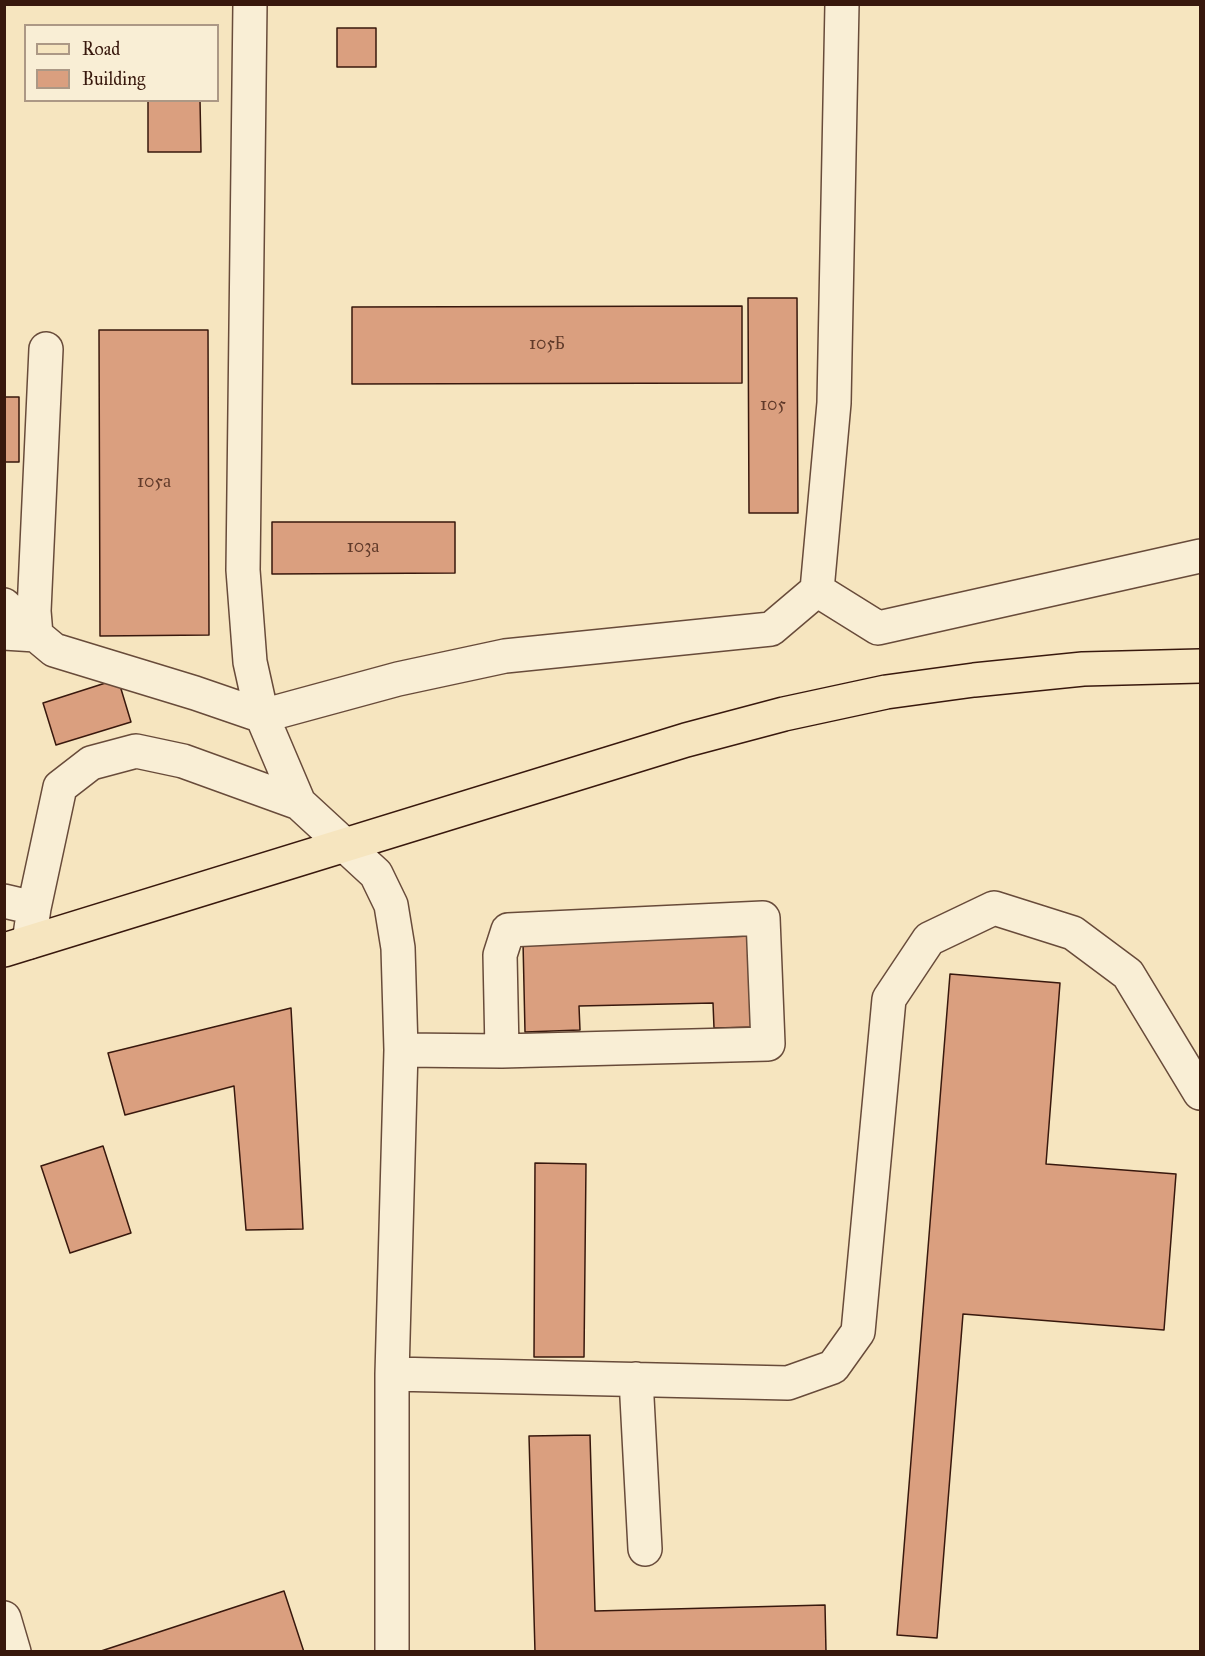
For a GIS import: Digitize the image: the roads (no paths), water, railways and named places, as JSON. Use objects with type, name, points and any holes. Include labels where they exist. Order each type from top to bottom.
[{"type":"main road","points":[[17,946],[696,737],[784,714],[886,692],[974,680],[1083,669],[1200,666]]},
{"type":"street","points":[[250,4],[243,570],[250,662],[262,716],[299,803]]},
{"type":"street","points":[[4,605],[20,634],[54,650],[262,716],[398,679],[505,656],[771,628],[817,590],[834,403],[842,4]]},
{"type":"street","points":[[20,634],[34,611],[46,349]]},
{"type":"street","points":[[817,590],[878,628],[1200,556]]},
{"type":"street","points":[[17,946],[19,904],[60,787],[91,763],[136,751],[183,760],[299,803],[376,874],[391,905],[398,948],[401,1050],[392,1374],[392,1652]]},
{"type":"street","points":[[392,1374],[788,1383],[833,1367],[858,1332],[889,999],[929,939],[994,908],[1073,933],[1128,974],[1200,1094]]},
{"type":"street","points":[[401,1050],[502,1051],[768,1044],[763,918],[508,930],[500,955],[502,1051]]},
{"type":"street","points":[[636,1379],[645,1549]]},
{"type":"street","points":[[5,1617],[14,1652]]}]
